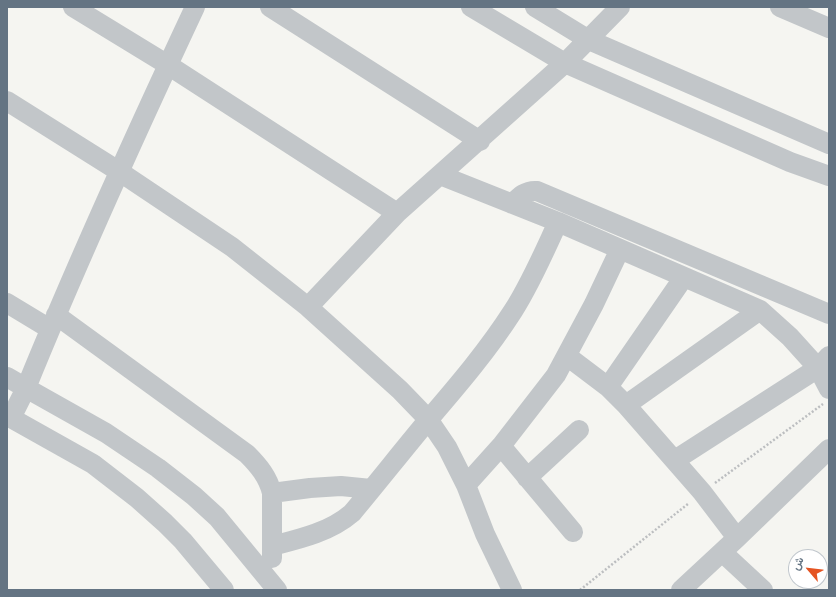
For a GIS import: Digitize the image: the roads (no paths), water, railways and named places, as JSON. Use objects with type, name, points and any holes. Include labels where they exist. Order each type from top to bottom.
[{"type":"street","points":[[73,7],[168,65],[397,213]]},
{"type":"street","points":[[195,7],[53,322],[26,388],[9,417],[93,464],[137,498],[165,523],[224,590]]},
{"type":"street","points":[[270,7],[480,141]]},
{"type":"street","points":[[471,7],[566,63],[790,162],[829,176]]},
{"type":"street","points":[[535,7],[589,40],[829,144]]},
{"type":"street","points":[[308,307],[397,213],[480,141],[566,63],[620,7]]},
{"type":"street","points":[[780,7],[829,28]]},
{"type":"street","points":[[7,101],[120,172],[232,247],[308,307],[400,390],[428,420],[447,447],[466,485],[485,534],[512,590]]},
{"type":"street","points":[[440,175],[558,222],[760,310],[790,337],[824,362],[829,390]]},
{"type":"street","points":[[512,204],[525,193],[532,191],[537,192],[829,314]]},
{"type":"street","points":[[272,546],[314,534],[344,520],[352,513],[481,357],[514,310],[558,222]]},
{"type":"street","points":[[466,485],[500,446],[556,375],[567,356],[620,249]]},
{"type":"street","points":[[608,387],[684,277]]},
{"type":"street","points":[[7,303],[53,322],[247,454],[257,464],[265,474],[272,493],[273,586]]},
{"type":"street","points":[[626,404],[760,310]]},
{"type":"street","points":[[567,356],[608,387],[626,404],[702,492],[737,538]]},
{"type":"street","points":[[675,460],[824,362]]},
{"type":"street","points":[[7,377],[106,433],[158,468],[194,496],[217,517],[273,586]]},
{"type":"street","points":[[528,478],[579,430]]},
{"type":"street","points":[[500,446],[573,532]]},
{"type":"street","points":[[681,590],[829,449]]},
{"type":"street","points":[[272,493],[340,486],[372,489]]},
{"type":"street","points":[[722,552],[763,590]]}]
